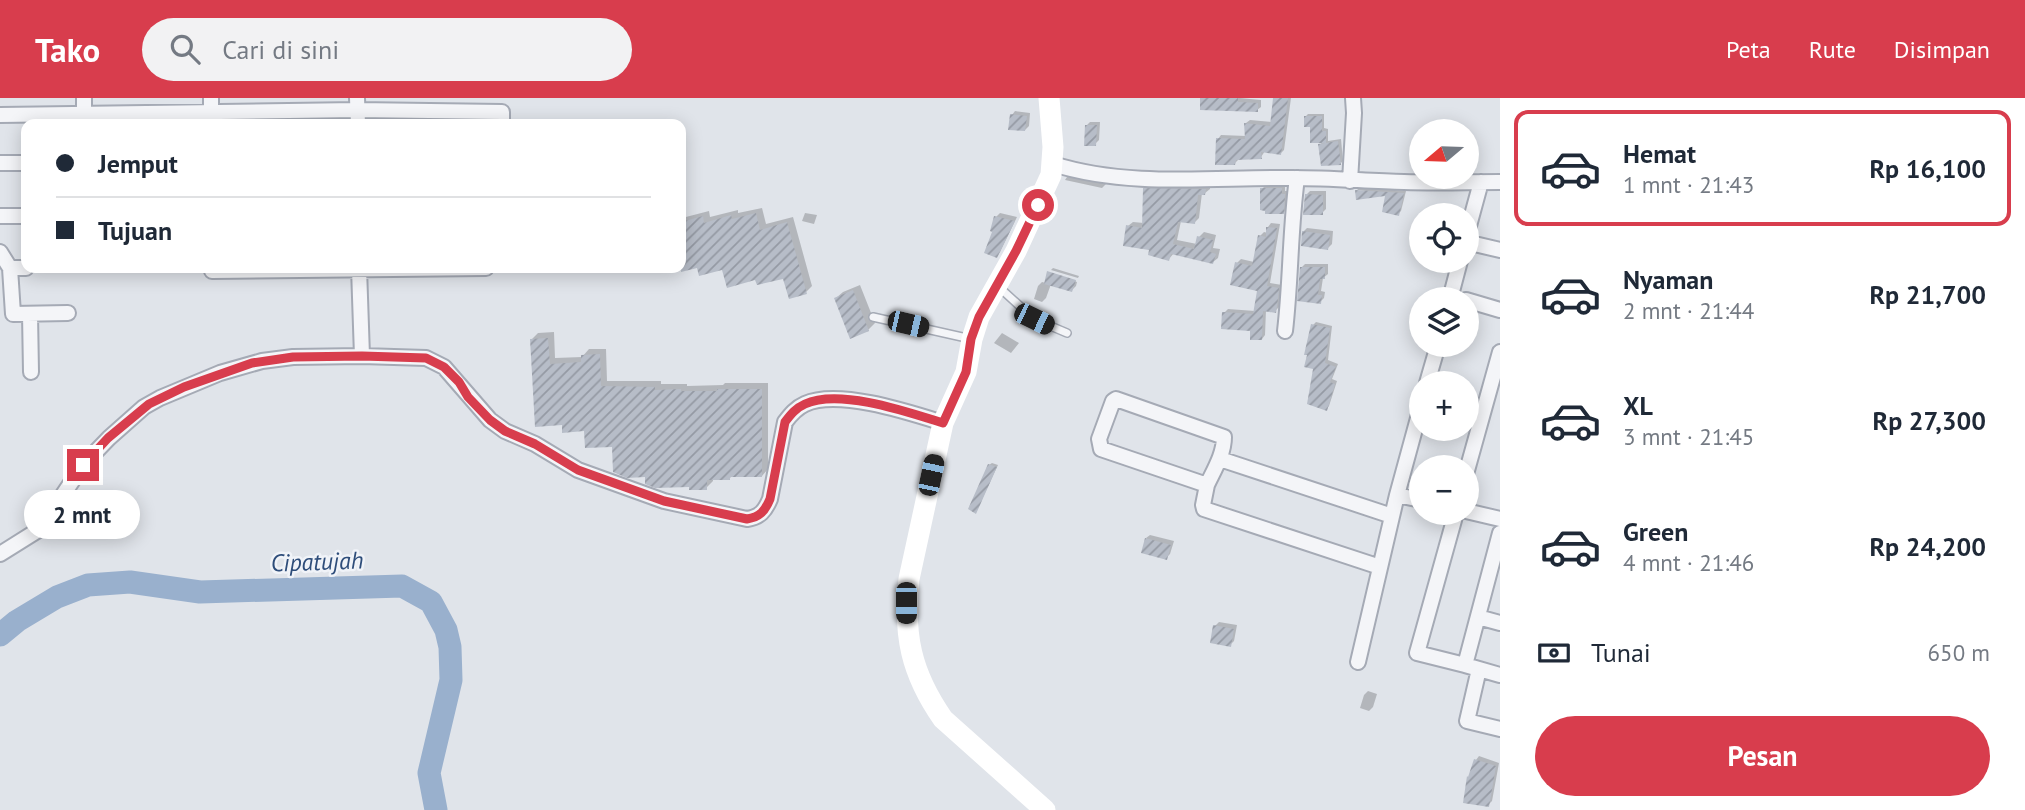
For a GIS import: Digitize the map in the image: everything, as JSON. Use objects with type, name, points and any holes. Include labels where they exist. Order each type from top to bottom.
[{"type":"street","points":[[84,98],[84,119]]},
{"type":"street","points":[[1045,810],[943,719],[919,676],[909,643],[906,603],[943,423],[966,372],[971,339],[979,317],[1016,251],[1051,175],[1053,164],[1049,98]]},
{"type":"street","points":[[1350,181],[1353,98]]},
{"type":"street","points":[[98,119],[211,111],[502,112],[502,119]]},
{"type":"street","points":[[0,115],[67,119]]},
{"type":"street","points":[[0,163],[21,163]]},
{"type":"street","points":[[1053,164],[1075,170],[1171,180],[1297,178],[1500,182]]},
{"type":"street","points":[[1284,331],[1297,178]]},
{"type":"street","points":[[1475,203],[1481,182]]},
{"type":"street","points":[[0,216],[21,216]]},
{"type":"street","points":[[1479,245],[1500,250]]},
{"type":"street","points":[[0,251],[10,268],[13,314],[68,313]]},
{"type":"street","points":[[10,268],[21,268]]},
{"type":"street","points":[[359,273],[362,356]]},
{"type":"street","points":[[1479,304],[1500,310]]},
{"type":"street","points":[[30,314],[31,372]]},
{"type":"street","points":[[1471,455],[1500,352]]},
{"type":"street","points":[[0,554],[36,532],[83,465],[108,438],[154,401],[220,373],[261,361],[293,357],[426,358],[444,367],[490,420],[505,431],[535,444],[578,470],[664,501],[747,519],[766,510],[785,422],[792,412],[807,403],[840,399],[890,407],[943,423]]},
{"type":"street","points":[[1207,485],[1101,449],[1099,439],[1113,401],[1116,399],[1224,437],[1220,459],[1207,485],[1204,509],[1380,567]]},
{"type":"street","points":[[1357,662],[1412,441]]},
{"type":"street","points":[[1220,459],[1392,516]]},
{"type":"street","points":[[1398,495],[1409,497]]},
{"type":"street","points":[[1479,514],[1500,519]]},
{"type":"street","points":[[1453,525],[1418,653],[1500,675]]},
{"type":"street","points":[[1500,533],[1495,571],[1478,617],[1467,721],[1500,729]]},
{"type":"street","points":[[1478,617],[1500,623]]},
{"type":"lane","points":[[996,285],[1034,319],[1067,332]]},
{"type":"lane","points":[[873,317],[971,339]]},
{"type":"building","points":[[1200,98],[1238,98],[1238,102],[1258,103],[1258,112],[1200,110]]},
{"type":"building","points":[[1273,98],[1288,98],[1281,155],[1261,152],[1262,159],[1236,160],[1235,165],[1215,165],[1216,138],[1245,139],[1244,123],[1270,126]]},
{"type":"building","points":[[1010,114],[1027,116],[1025,131],[1008,130]]},
{"type":"building","points":[[1304,116],[1322,116],[1322,131],[1326,131],[1326,143],[1310,143],[1310,127],[1304,127]]},
{"type":"building","points":[[1085,125],[1097,125],[1096,146],[1084,146]]},
{"type":"building","points":[[1338,141],[1341,165],[1321,166],[1318,144]]},
{"type":"building","points":[[1143,188],[1206,189],[1205,195],[1198,195],[1195,224],[1178,222],[1173,244],[1194,249],[1197,236],[1213,240],[1210,252],[1216,254],[1213,264],[1171,254],[1169,261],[1148,255],[1149,250],[1123,246],[1126,225],[1142,228]]},
{"type":"building","points":[[1260,188],[1282,188],[1282,194],[1285,194],[1284,214],[1265,214],[1265,211],[1260,210]]},
{"type":"building","points":[[1355,190],[1404,193],[1399,216],[1382,212],[1385,196],[1356,200]]},
{"type":"building","points":[[1305,194],[1323,195],[1323,215],[1303,215]]},
{"type":"building","points":[[756,213],[760,230],[787,222],[807,294],[789,299],[783,279],[757,285],[755,280],[727,288],[722,270],[699,276],[697,268],[686,271],[686,221],[703,216],[704,223],[731,215],[732,219]]},
{"type":"building","points":[[994,216],[1015,221],[997,258],[984,253],[992,232],[990,231]]},
{"type":"building","points":[[1266,227],[1277,228],[1267,286],[1279,288],[1278,299],[1276,313],[1263,311],[1262,340],[1250,340],[1250,331],[1221,329],[1222,312],[1253,314],[1257,291],[1230,285],[1235,262],[1252,266],[1258,235],[1266,237]]},
{"type":"building","points":[[1302,231],[1330,235],[1328,250],[1301,246]]},
{"type":"building","points":[[1300,267],[1325,267],[1325,279],[1320,279],[1318,295],[1322,295],[1321,304],[1297,301]]},
{"type":"building","points":[[1047,271],[1076,280],[1072,292],[1044,284]]},
{"type":"building","points":[[853,290],[869,331],[850,339],[834,298]]},
{"type":"building","points":[[1311,324],[1330,328],[1325,363],[1336,367],[1330,382],[1335,384],[1327,411],[1307,404],[1313,369],[1304,367],[1307,355],[1304,355]]},
{"type":"building","points":[[548,338],[550,364],[581,362],[581,355],[600,354],[601,386],[655,387],[655,390],[681,391],[762,389],[762,477],[707,480],[707,490],[689,490],[689,487],[655,488],[645,484],[645,477],[627,478],[613,472],[612,447],[585,448],[584,431],[562,433],[562,425],[535,427],[530,339]]},
{"type":"building","points":[[988,464],[997,467],[976,514],[968,509]]},
{"type":"building","points":[[1145,538],[1171,545],[1167,560],[1141,553]]},
{"type":"building","points":[[1213,625],[1234,629],[1231,647],[1210,643]]},
{"type":"building","points":[[1474,759],[1496,766],[1489,807],[1463,803],[1467,776]]},
{"type":"waterway","name":"Cipatujah","points":[[0,635],[17,621],[57,597],[88,585],[130,582],[200,592],[402,586],[431,602],[446,630],[450,647],[451,680],[429,773],[436,810]]},
{"type":"route","points":[[83,465],[108,438],[144,407],[184,387],[252,363],[293,357],[426,358],[444,367],[490,420],[505,431],[535,444],[578,470],[664,501],[747,519],[756,517],[766,510],[785,422],[798,407],[818,400],[840,399],[890,407],[943,423],[966,372],[971,339],[979,317],[1038,205]]}]
